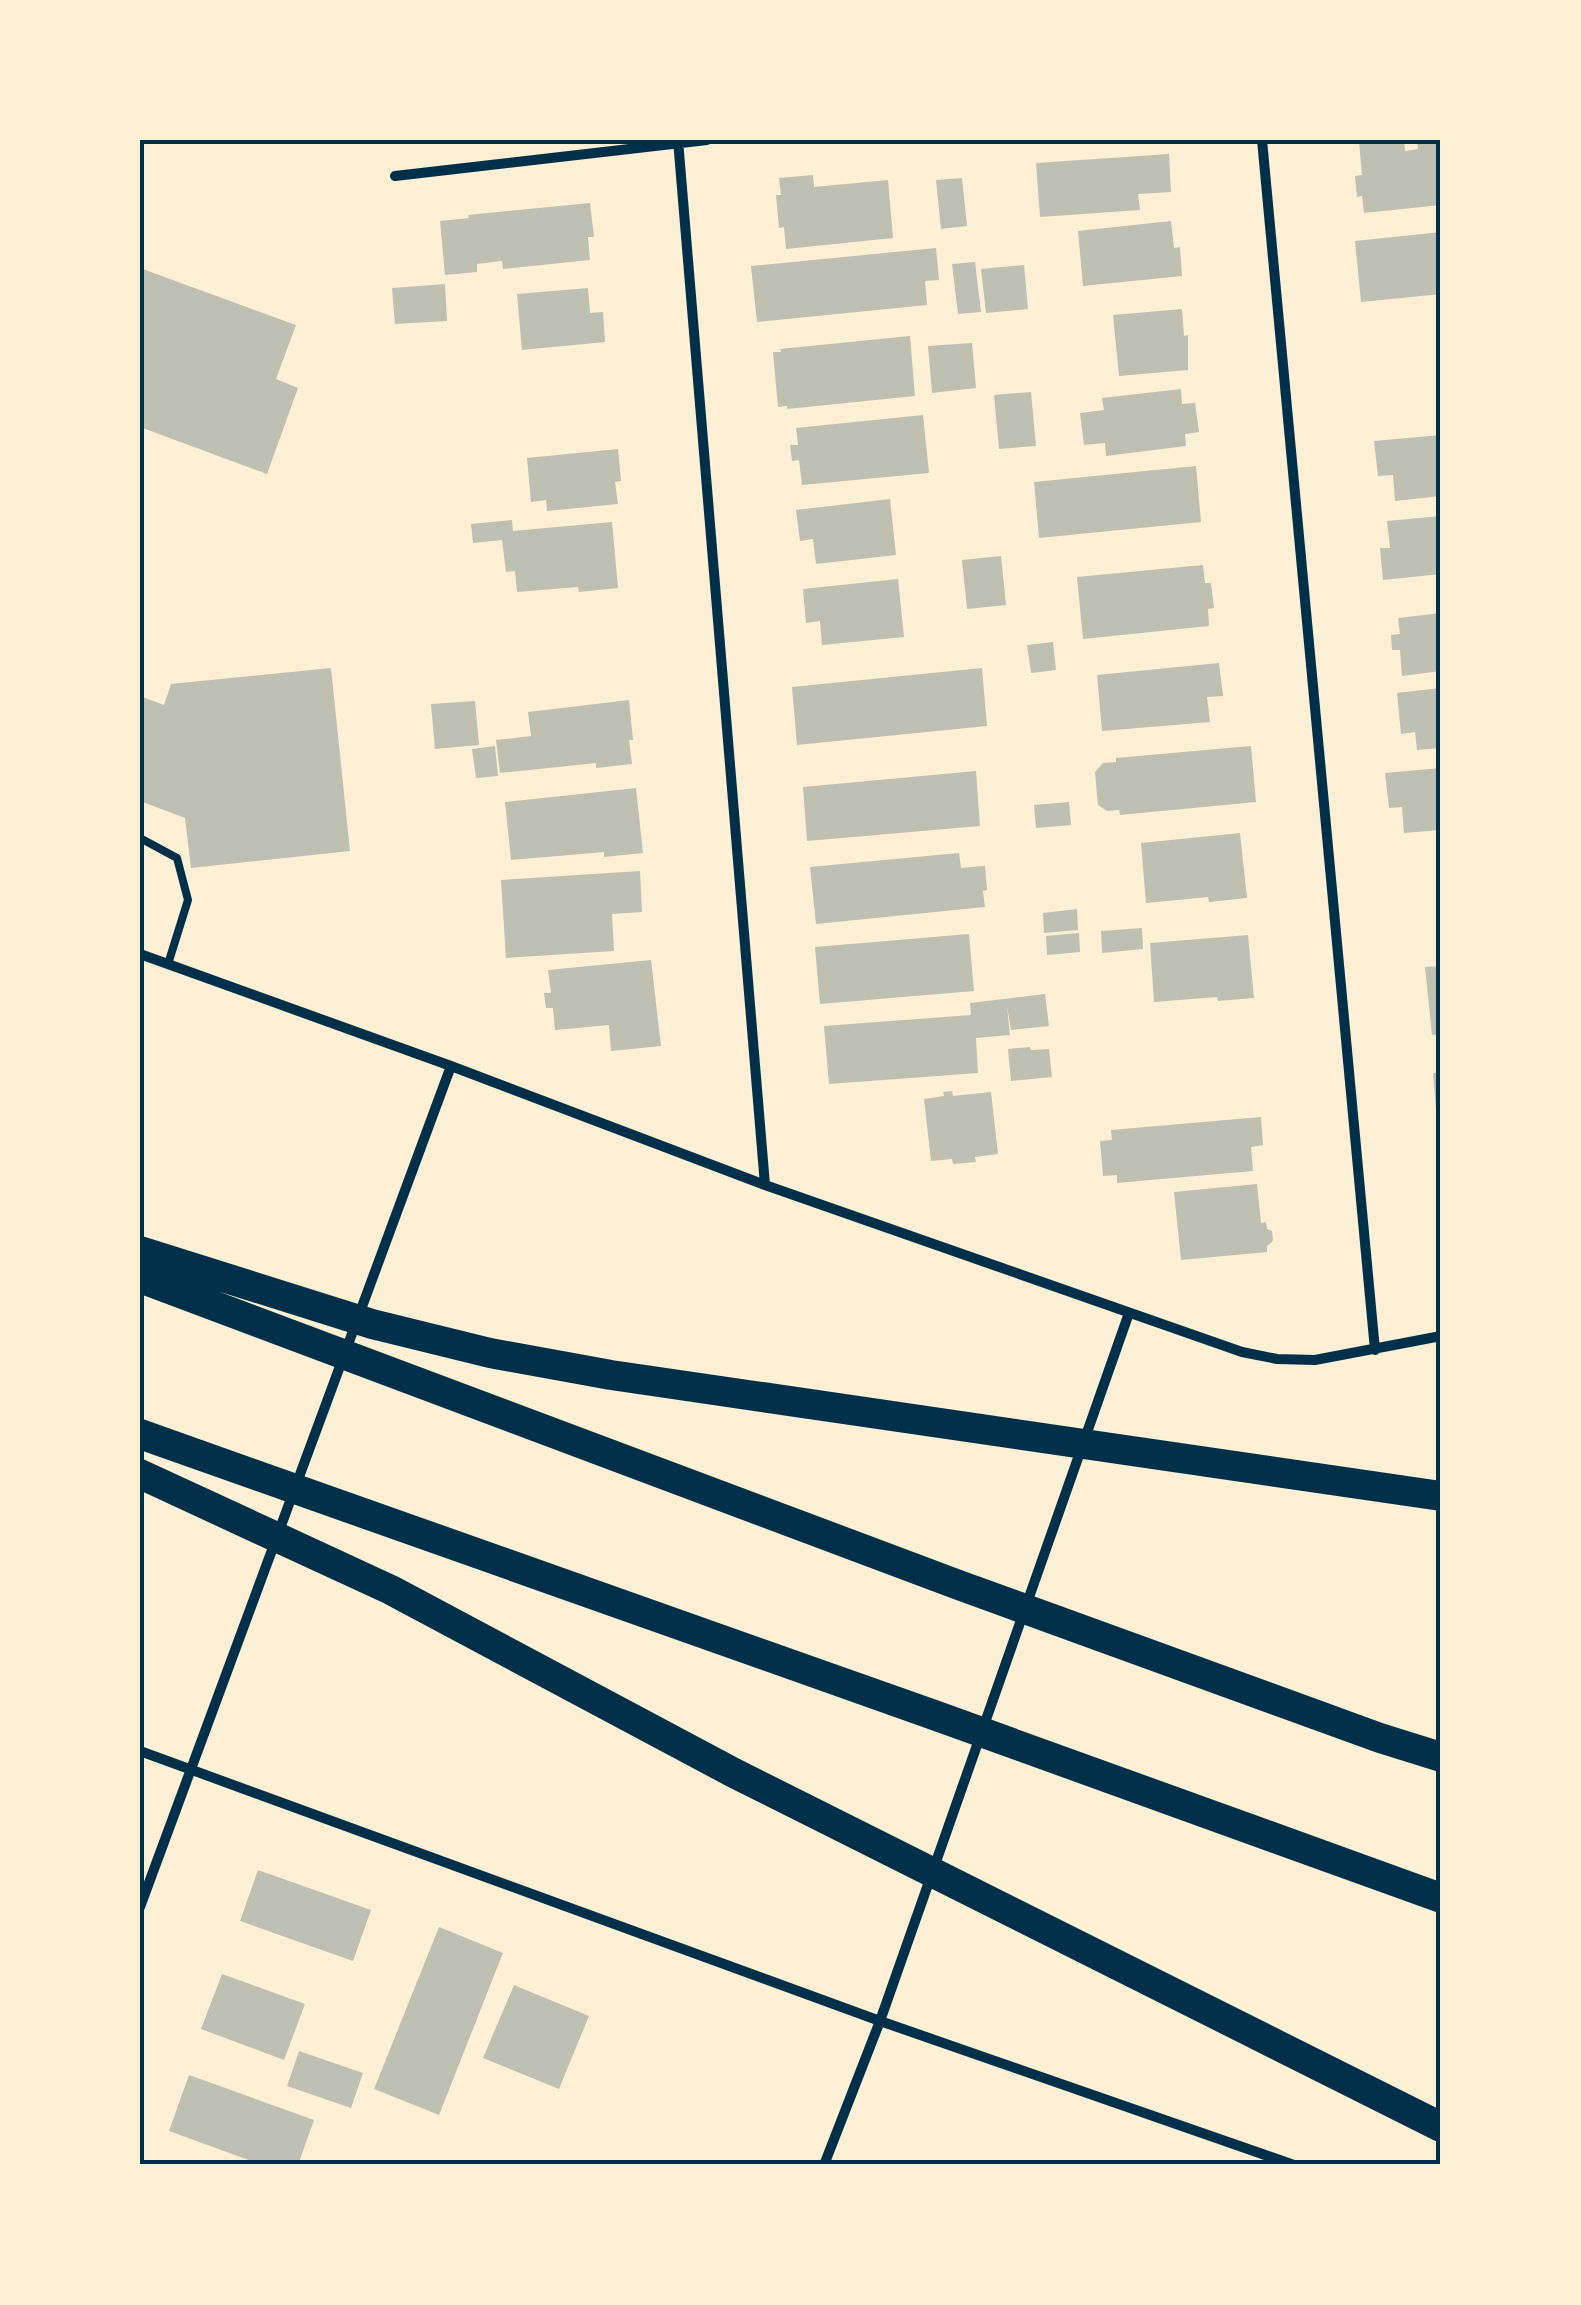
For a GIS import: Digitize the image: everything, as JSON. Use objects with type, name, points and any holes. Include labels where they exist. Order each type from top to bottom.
[{"type":"highway","points":[[140,1251],[372,1324],[490,1353],[670,1384],[1441,1496]]},
{"type":"highway","points":[[140,1278],[937,1578],[1441,1757]]},
{"type":"highway","points":[[140,1434],[1441,1898]]},
{"type":"highway","points":[[140,1474],[391,1590],[734,1772],[1441,2127]]},
{"type":"street","points":[[395,176],[708,140]]},
{"type":"street","points":[[1262,140],[1375,1350]]},
{"type":"street","points":[[678,142],[765,1184]]},
{"type":"street","points":[[140,954],[765,1184],[1202,1339],[1277,1359],[1314,1360],[1441,1336]]},
{"type":"street","points":[[140,1906],[452,1066]]},
{"type":"street","points":[[824,2165],[880,2022],[1129,1313]]},
{"type":"street","points":[[140,1751],[880,2022],[1294,2165]]},
{"type":"lane","points":[[140,838],[177,858],[188,900],[168,964]]},
{"type":"building","points":[[1404,140],[1405,151],[1418,149],[1417,140],[1441,140],[1441,205],[1364,213],[1362,196],[1357,197],[1355,176],[1362,175],[1359,141]]},
{"type":"building","points":[[1169,154],[1171,192],[1138,194],[1140,210],[1040,217],[1036,163]]},
{"type":"building","points":[[813,175],[814,187],[888,180],[893,238],[786,249],[784,227],[779,228],[779,178]]},
{"type":"building","points":[[962,178],[967,226],[941,229],[936,180]]},
{"type":"building","points":[[590,203],[594,237],[588,237],[590,260],[503,269],[502,261],[477,264],[477,272],[445,275],[440,221]]},
{"type":"building","points":[[1171,221],[1174,248],[1180,247],[1182,276],[1083,286],[1078,231]]},
{"type":"building","points":[[1441,232],[1441,294],[1361,302],[1355,241]]},
{"type":"building","points":[[936,248],[939,280],[925,281],[927,305],[757,322],[751,266]]},
{"type":"building","points":[[975,262],[981,312],[958,314],[952,264]]},
{"type":"building","points":[[1024,265],[1028,309],[986,313],[981,269]]},
{"type":"building","points":[[140,268],[296,325],[276,379],[298,388],[267,474],[140,427]]},
{"type":"building","points":[[445,284],[447,321],[395,324],[392,288]]},
{"type":"building","points":[[588,288],[590,313],[603,312],[605,342],[522,350],[517,294]]},
{"type":"building","points":[[1182,309],[1184,336],[1188,335],[1188,370],[1119,376],[1113,315]]},
{"type":"building","points":[[910,336],[915,396],[778,407],[773,352]]},
{"type":"building","points":[[972,343],[976,388],[932,393],[928,346]]},
{"type":"building","points":[[1181,389],[1182,404],[1195,403],[1199,432],[1185,434],[1186,446],[1106,456],[1105,443],[1084,445],[1080,413],[1104,410],[1102,398]]},
{"type":"building","points":[[1031,392],[1036,446],[999,449],[994,395]]},
{"type":"building","points":[[923,415],[929,473],[802,485],[799,460],[792,461],[790,445],[798,445],[796,428]]},
{"type":"building","points":[[1441,435],[1441,496],[1395,501],[1393,475],[1378,476],[1374,441]]},
{"type":"building","points":[[618,449],[618,504],[547,511],[546,500],[531,502],[527,458]]},
{"type":"building","points":[[1196,466],[1201,522],[1039,538],[1034,482]]},
{"type":"building","points":[[890,499],[896,555],[816,564],[813,539],[800,541],[796,510]]},
{"type":"building","points":[[1441,516],[1441,574],[1383,580],[1380,548],[1390,548],[1387,521]]},
{"type":"building","points":[[512,520],[513,531],[612,522],[618,588],[517,592],[515,571],[506,572],[502,540],[473,543],[471,524]]},
{"type":"building","points":[[1001,556],[1006,605],[967,609],[962,560]]},
{"type":"building","points":[[1203,565],[1205,583],[1211,583],[1214,608],[1208,609],[1209,626],[1083,639],[1077,577]]},
{"type":"building","points":[[898,579],[904,637],[822,645],[820,621],[806,623],[803,589]]},
{"type":"building","points":[[1441,613],[1441,671],[1402,676],[1400,650],[1392,650],[1391,635],[1400,634],[1398,618]]},
{"type":"building","points":[[1053,642],[1056,670],[1031,673],[1027,645]]},
{"type":"building","points":[[1219,663],[1223,696],[1207,697],[1210,722],[1102,731],[1097,675]]},
{"type":"building","points":[[331,668],[350,851],[191,868],[185,818],[140,801],[140,696],[164,705],[171,684]]},
{"type":"building","points":[[982,668],[987,726],[797,745],[792,687]]},
{"type":"building","points":[[1441,688],[1441,748],[1417,750],[1415,732],[1401,734],[1397,693]]},
{"type":"building","points":[[629,700],[632,764],[596,768],[596,763],[500,773],[496,740],[531,736],[528,712]]},
{"type":"building","points":[[475,701],[479,745],[435,749],[431,704]]},
{"type":"building","points":[[495,746],[498,776],[476,778],[472,749]]},
{"type":"building","points":[[1251,746],[1256,802],[1120,815],[1119,810],[1107,811],[1098,805],[1095,772],[1103,763],[1116,762],[1116,758]]},
{"type":"building","points":[[1441,768],[1441,830],[1404,833],[1402,807],[1389,808],[1385,773]]},
{"type":"building","points":[[976,771],[980,826],[807,841],[803,787]]},
{"type":"building","points":[[636,788],[643,853],[604,857],[604,852],[511,860],[505,802]]},
{"type":"building","points":[[1069,802],[1071,825],[1036,828],[1034,805]]},
{"type":"building","points":[[1240,833],[1247,898],[1146,903],[1141,843]]},
{"type":"building","points":[[959,853],[961,868],[985,866],[985,907],[816,924],[810,867]]},
{"type":"building","points":[[640,871],[642,912],[612,914],[614,951],[506,958],[501,880]]},
{"type":"building","points":[[1077,909],[1078,930],[1044,933],[1043,913]]},
{"type":"building","points":[[1142,928],[1143,949],[1102,953],[1101,931]]},
{"type":"building","points":[[1079,933],[1080,952],[1047,955],[1046,936]]},
{"type":"building","points":[[969,934],[974,991],[820,1004],[815,947]]},
{"type":"building","points":[[1248,935],[1254,998],[1154,1002],[1150,943]]},
{"type":"building","points":[[651,960],[661,1046],[611,1051],[609,1025],[555,1030],[553,1008],[546,1008],[544,993],[551,993],[548,970]]},
{"type":"building","points":[[1441,966],[1441,1034],[1432,1035],[1425,967]]},
{"type":"building","points":[[1045,994],[1049,1026],[1011,1030],[1007,1006],[1010,1035],[976,1038],[978,1073],[829,1084],[824,1026],[971,1015],[970,1003]]},
{"type":"building","points":[[1008,1049],[1049,1049],[1052,1077],[1011,1081]]},
{"type":"building","points":[[1441,1072],[1441,1109],[1436,1110],[1433,1073]]},
{"type":"building","points":[[952,1091],[953,1096],[991,1092],[998,1154],[975,1157],[976,1162],[931,1161],[924,1099]]},
{"type":"building","points":[[1261,1117],[1263,1145],[1251,1147],[1253,1171],[1117,1183],[1117,1175],[1103,1176],[1100,1141],[1112,1140],[1111,1130]]},
{"type":"building","points":[[1257,1184],[1261,1223],[1266,1222],[1267,1229],[1272,1231],[1273,1241],[1267,1252],[1181,1260],[1174,1192]]},
{"type":"building","points":[[258,1870],[371,1910],[353,1961],[240,1921]]},
{"type":"building","points":[[439,1927],[503,1953],[439,2115],[374,2089]]},
{"type":"building","points":[[222,1974],[305,2004],[284,2060],[201,2029]]},
{"type":"building","points":[[514,1985],[589,2016],[559,2089],[483,2058]]},
{"type":"building","points":[[299,2051],[363,2073],[351,2108],[287,2086]]},
{"type":"building","points":[[189,2075],[314,2120],[298,2165],[262,2165],[169,2131]]}]
